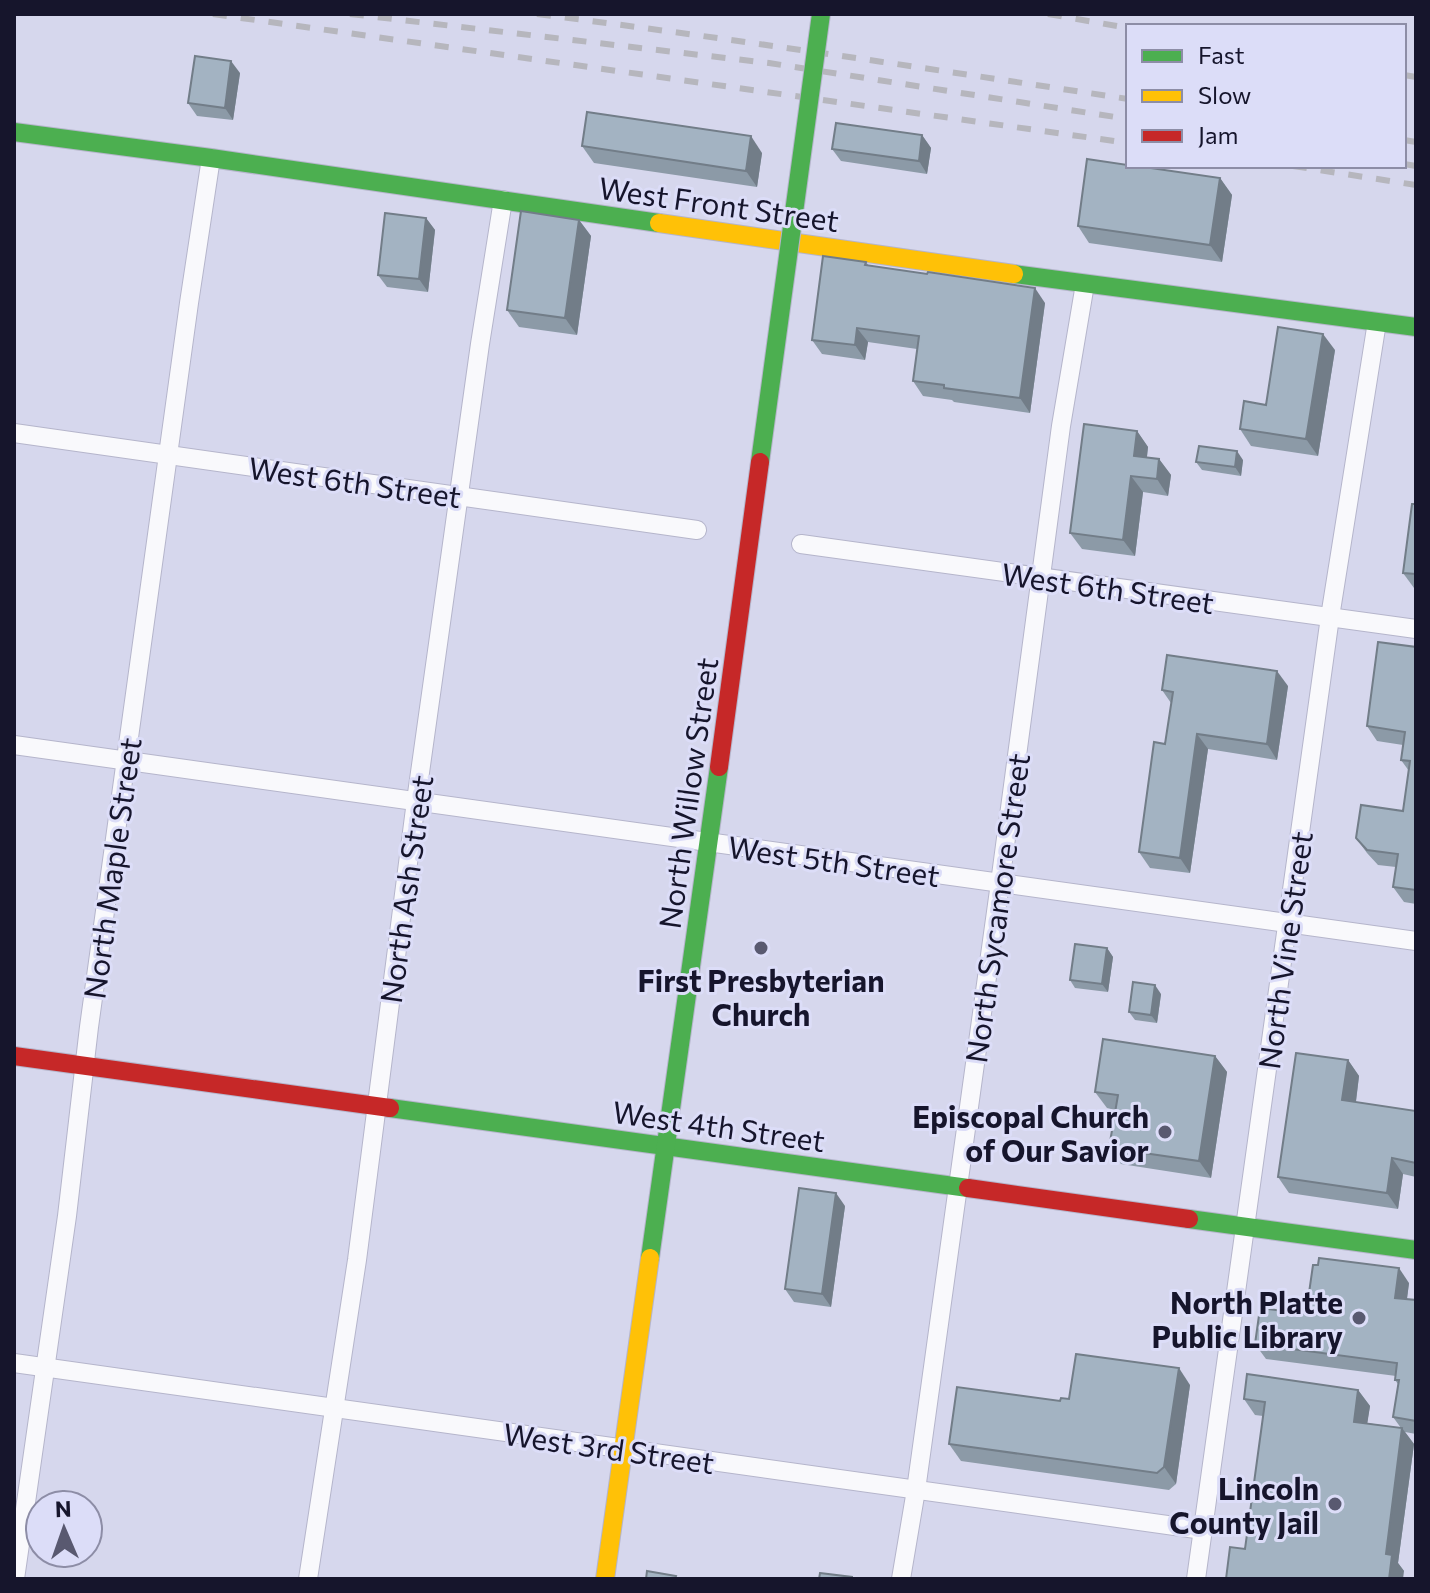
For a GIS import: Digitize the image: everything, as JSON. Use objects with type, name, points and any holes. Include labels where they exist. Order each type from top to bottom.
[{"type":"main road","name":"North Willow Street","points":[[605,1579],[821,14]]},
{"type":"main road","name":"West Front Street","points":[[14,132],[1085,284],[1416,327]]},
{"type":"main road","name":"West 4th Street","points":[[14,1056],[1416,1250]]},
{"type":"street","name":"North Maple Street","points":[[15,1579],[211,158]]},
{"type":"street","name":"North Ash Street","points":[[308,1579],[357,1260],[416,801],[503,200]]},
{"type":"street","points":[[769,362],[785,241]]},
{"type":"street","name":"North Sycamore Street","points":[[901,1579],[916,1490],[1061,426],[1085,284]]},
{"type":"street","name":"North Vine Street","points":[[1196,1579],[1330,617],[1377,322]]},
{"type":"street","name":"West 6th Street","points":[[14,433],[697,530]]},
{"type":"street","name":"West 6th Street","points":[[801,544],[1416,629]]},
{"type":"street","name":"West 5th Street","points":[[14,745],[1416,941]]},
{"type":"street","name":"West 3rd Street","points":[[14,1363],[1203,1530]]},
{"type":"building","points":[[195,56],[231,61],[225,108],[188,103]]},
{"type":"building","points":[[587,112],[751,136],[746,171],[582,146]]},
{"type":"building","points":[[836,123],[922,135],[919,161],[832,149]]},
{"type":"building","points":[[1087,159],[1126,165],[1126,168],[1151,168],[1220,178],[1210,245],[1078,226]]},
{"type":"building","points":[[521,211],[579,220],[565,318],[507,310]]},
{"type":"building","points":[[385,213],[426,218],[419,279],[378,275]]},
{"type":"building","points":[[823,256],[866,262],[865,265],[1035,288],[1020,398],[913,381],[919,336],[857,328],[855,345],[812,340]]},
{"type":"building","points":[[1278,327],[1323,334],[1306,439],[1240,429],[1244,401],[1266,405]]},
{"type":"building","points":[[1084,424],[1137,431],[1134,456],[1159,459],[1157,479],[1131,476],[1123,540],[1070,533]]},
{"type":"building","points":[[1199,446],[1237,451],[1235,467],[1196,462]]},
{"type":"building","points":[[1412,504],[1416,504],[1416,574],[1403,573]]},
{"type":"building","points":[[1378,642],[1416,647],[1416,890],[1393,887],[1398,854],[1367,850],[1356,838],[1361,805],[1403,811],[1410,761],[1401,760],[1405,732],[1367,726]]},
{"type":"building","points":[[1167,655],[1277,671],[1267,744],[1197,734],[1180,858],[1139,852],[1154,742],[1165,744],[1173,692],[1162,690]]},
{"type":"building","points":[[1075,944],[1107,948],[1102,984],[1070,980]]},
{"type":"building","points":[[1133,982],[1155,985],[1151,1015],[1129,1012]]},
{"type":"building","points":[[1103,1039],[1215,1056],[1199,1161],[1109,1148],[1118,1095],[1095,1092]]},
{"type":"building","points":[[1296,1053],[1348,1060],[1342,1100],[1416,1111],[1416,1163],[1392,1158],[1387,1193],[1278,1177]]},
{"type":"building","points":[[799,1188],[836,1193],[822,1294],[785,1289]]},
{"type":"building","points":[[1319,1258],[1399,1268],[1395,1298],[1416,1300],[1416,1421],[1393,1417],[1399,1380],[1395,1380],[1397,1363],[1255,1344],[1260,1308],[1306,1314],[1313,1265],[1318,1265]]},
{"type":"building","points":[[1076,1354],[1179,1368],[1164,1467],[1157,1473],[949,1444],[957,1387],[1060,1401],[1061,1398],[1069,1399]]},
{"type":"building","name":"Lincoln County Jail","points":[[1247,1374],[1358,1390],[1354,1422],[1402,1428],[1386,1554],[1392,1555],[1389,1579],[1226,1579],[1230,1547],[1245,1549],[1265,1402],[1244,1399]]},
{"type":"building","points":[[647,1571],[676,1576],[675,1579],[646,1579]]},
{"type":"building","points":[[820,1573],[852,1577],[852,1579],[819,1579]]},
{"type":"railway","points":[[213,14],[1126,143]]},
{"type":"railway","points":[[350,14],[769,63],[1126,119]]},
{"type":"railway","points":[[537,14],[1126,99]]},
{"type":"railway","points":[[1048,14],[1126,28]]},
{"type":"railway","points":[[1406,75],[1416,77]]},
{"type":"railway","points":[[1406,140],[1416,142]]},
{"type":"railway","points":[[1406,164],[1416,166]]},
{"type":"railway","points":[[1306,168],[1416,185]]},
{"type":"traffic: fast","points":[[760,462],[821,14]]},
{"type":"traffic: fast","points":[[14,132],[659,223]]},
{"type":"traffic: fast","points":[[1014,274],[1416,327]]},
{"type":"traffic: fast","points":[[650,1258],[719,767]]},
{"type":"traffic: fast","points":[[390,1108],[968,1188]]},
{"type":"traffic: fast","points":[[1189,1219],[1416,1250]]},
{"type":"traffic: slow","points":[[659,223],[1014,274]]},
{"type":"traffic: slow","points":[[605,1579],[650,1258]]},
{"type":"traffic: jam","points":[[719,767],[760,462]]},
{"type":"traffic: jam","points":[[14,1056],[390,1108]]},
{"type":"traffic: jam","points":[[968,1188],[1189,1219]]},
{"type":"place","name":"First Presbyterian Church","points":[[761,948]]},
{"type":"place","name":"Episcopal Church of Our Savior","points":[[1165,1132]]},
{"type":"place","name":"North Platte Public Library","points":[[1359,1318]]},
{"type":"place","name":"Lincoln County Jail","points":[[1335,1504]]}]
